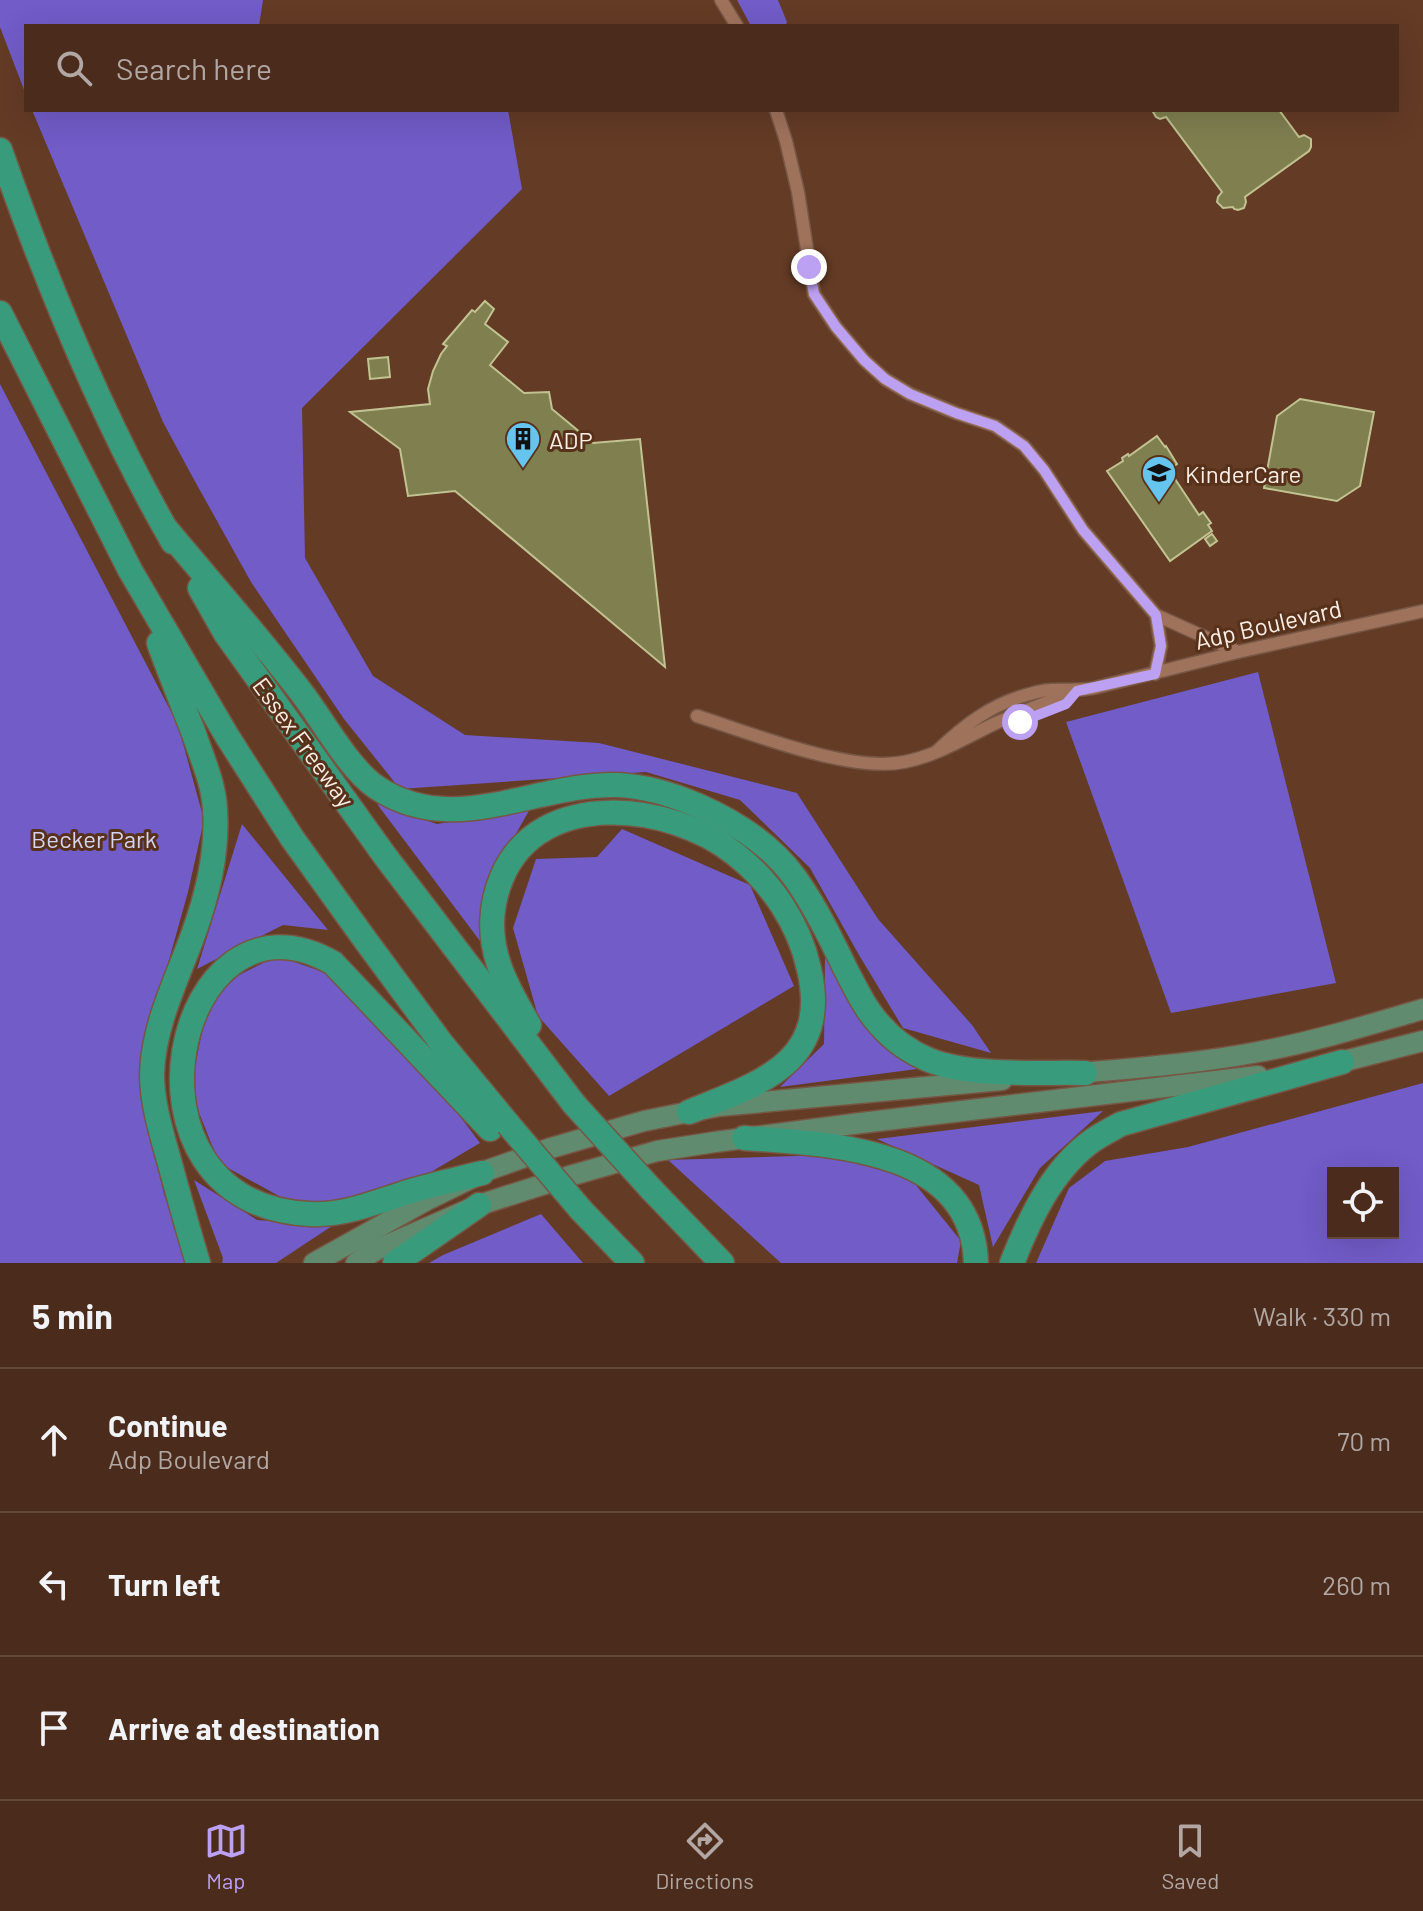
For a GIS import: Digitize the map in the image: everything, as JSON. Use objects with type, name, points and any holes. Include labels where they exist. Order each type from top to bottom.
[{"type":"highway","name":"Essex Freeway","points":[[0,150],[25,222],[84,362],[142,487],[226,634],[385,856],[574,1104],[722,1263]]},
{"type":"highway","points":[[0,313],[130,570],[227,736],[292,838],[499,1127]]},
{"type":"highway","points":[[166,529],[301,692],[356,768],[384,792],[409,804],[447,811],[587,787],[618,785],[671,795],[697,805],[731,822],[777,857],[794,877],[878,1024],[900,1044],[928,1060],[960,1068],[1085,1073]]},
{"type":"highway","points":[[130,570],[198,745],[215,807],[215,844],[204,906],[161,1023],[152,1075],[161,1133],[198,1263]]},
{"type":"highway","points":[[574,1104],[519,1008],[499,965],[492,933],[495,892],[521,847],[539,832],[559,821],[585,814],[629,813],[677,824],[708,836],[757,873],[778,898],[794,926],[812,981],[814,1007],[808,1034],[794,1057],[744,1090],[689,1112]]},
{"type":"highway","points":[[482,1173],[335,1213],[292,1212],[271,1208],[242,1196],[210,1169],[189,1127],[185,1110],[181,1082],[182,1053],[187,1033],[207,991],[235,960],[252,953],[283,948],[301,950],[333,963],[542,1166],[632,1263]]},
{"type":"highway","points":[[1012,1263],[1026,1227],[1045,1194],[1069,1161],[1089,1142],[1121,1124],[1342,1062]]},
{"type":"highway","points":[[744,1138],[857,1149],[912,1167],[942,1187],[962,1211],[975,1246],[976,1263]]},
{"type":"highway","points":[[395,1263],[479,1205]]},
{"type":"highway","points":[[581,1210],[610,1263]]},
{"type":"highway","points":[[680,1220],[737,1263]]},
{"type":"main road","points":[[314,1263],[482,1173],[551,1148],[644,1121],[719,1106],[1155,1066],[1257,1052],[1423,1009]]},
{"type":"main road","points":[[356,1263],[376,1250],[479,1205],[657,1151],[1241,1079],[1342,1062],[1423,1041]]},
{"type":"street","points":[[721,0],[736,24]]},
{"type":"street","points":[[777,112],[798,192],[814,294],[864,360],[885,379],[910,394],[995,426],[1024,446],[1044,470],[1083,530],[1156,615],[1238,652]]},
{"type":"street","name":"Adp Boulevard","points":[[937,751],[959,730],[1011,699],[1048,690],[1077,691],[1423,611]]},
{"type":"street","points":[[1155,674],[1161,646],[1156,615]]},
{"type":"street","name":"Adp Boulevard","points":[[697,716],[809,751],[868,764],[902,763],[937,751],[956,749],[1066,704],[1077,691]]},
{"type":"green space","points":[[0,0],[263,0],[259,24],[24,24],[24,90],[0,27]]},
{"type":"green space","points":[[737,0],[778,0],[787,22],[786,24],[750,24]]},
{"type":"green space","points":[[33,112],[508,112],[522,189],[302,408],[305,558],[373,676],[465,735],[599,743],[797,793],[878,919],[972,1025],[991,1053],[903,1028],[810,868],[740,800],[646,772],[400,789],[344,719],[251,582],[163,422]]},
{"type":"green space","name":"Becker Park","points":[[0,384],[178,725],[204,820],[188,892],[141,1060],[147,1125],[164,1194],[188,1263],[0,1263]]},
{"type":"green space","points":[[1258,672],[1336,983],[1171,1013],[1066,722]]},
{"type":"green space","points":[[377,804],[437,824],[530,809],[484,890],[480,941]]},
{"type":"green space","points":[[242,824],[328,930],[283,925],[197,969]]},
{"type":"green space","points":[[622,829],[750,885],[794,986],[609,1096],[538,1016],[513,928],[536,859],[597,857]]},
{"type":"green space","points":[[277,956],[326,973],[427,1072],[480,1143],[414,1182],[330,1205],[295,1205],[219,1163],[190,1090],[208,1003],[239,975]]},
{"type":"green space","points":[[825,957],[866,1027],[917,1069],[780,1087],[824,1044]]},
{"type":"green space","points":[[1423,1083],[1423,1263],[1036,1263],[1069,1188],[1105,1161],[1188,1147]]},
{"type":"green space","points":[[1103,1111],[1040,1168],[993,1247],[979,1185],[877,1139]]},
{"type":"green space","points":[[828,1155],[911,1179],[961,1241],[957,1263],[781,1263],[668,1160]]},
{"type":"green space","points":[[194,1180],[257,1220],[332,1226],[276,1263],[222,1263],[223,1258]]},
{"type":"green space","points":[[541,1214],[583,1263],[429,1263],[443,1255]]},
{"type":"building","points":[[1153,112],[1280,112],[1299,137],[1304,135],[1311,139],[1311,147],[1245,197],[1244,208],[1223,208],[1217,202],[1222,192],[1166,117],[1156,117]]},
{"type":"building","name":"ADP","points":[[485,301],[494,309],[485,324],[508,342],[490,365],[524,393],[549,392],[552,409],[593,443],[640,439],[665,667],[455,491],[408,496],[400,449],[350,412],[430,404],[428,389],[433,371],[447,346],[443,344],[472,310],[475,312]]},
{"type":"building","points":[[388,357],[390,377],[370,379],[368,359]]},
{"type":"building","points":[[1300,399],[1374,412],[1360,486],[1337,501],[1264,488],[1277,416]]},
{"type":"building","points":[[1157,436],[1177,464],[1169,470],[1199,515],[1203,512],[1211,523],[1208,525],[1212,531],[1170,561],[1107,471]]},
{"type":"building","points":[[1212,534],[1217,541],[1210,546],[1205,539]]},
{"type":"place","name":"ADP","points":[[523,470]]},
{"type":"place","name":"KinderCare","points":[[1159,504]]},
{"type":"route","points":[[809,267],[814,294],[864,360],[885,379],[910,394],[995,426],[1024,446],[1044,470],[1083,530],[1156,615],[1161,646],[1155,674],[1077,691],[1066,704],[1020,722]]}]
